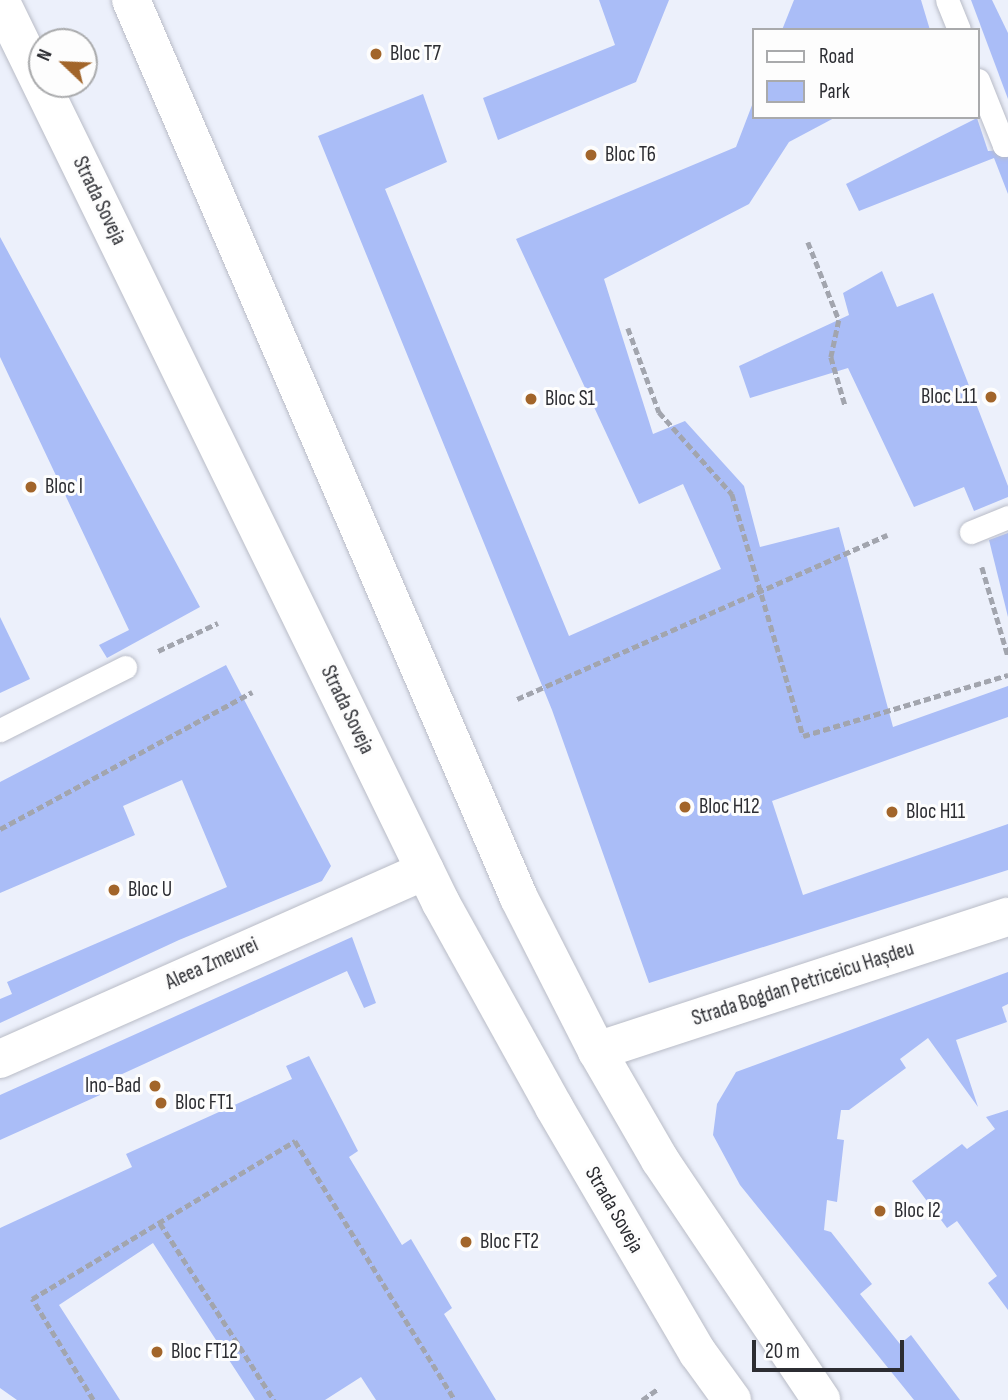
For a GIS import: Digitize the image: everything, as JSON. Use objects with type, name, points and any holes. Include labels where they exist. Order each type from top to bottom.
[{"type":"main road","name":"Strada Soveja","points":[[0,0],[425,871],[554,1107],[698,1353],[732,1400]]},
{"type":"main road","points":[[131,0],[334,461],[431,703],[519,898],[597,1051],[660,1160],[821,1400]]},
{"type":"main road","name":"Aleea Zmeurei","points":[[0,1059],[425,871]]},
{"type":"main road","name":"Strada Bogdan Petriceicu Hașdeu","points":[[597,1051],[1008,917]]},
{"type":"lane","points":[[947,0],[958,28]]},
{"type":"lane","points":[[980,85],[1004,145],[1008,143]]},
{"type":"lane","points":[[971,532],[1008,517]]},
{"type":"lane","points":[[0,730],[125,667]]},
{"type":"path","points":[[808,242],[839,320],[831,357],[845,405]]},
{"type":"path","points":[[628,328],[659,412],[732,494],[803,736],[1008,675]]},
{"type":"path","points":[[971,532],[1008,656]]},
{"type":"path","points":[[517,699],[887,535]]},
{"type":"path","points":[[125,667],[218,623]]},
{"type":"path","points":[[0,829],[252,692]]},
{"type":"path","points":[[93,1400],[32,1299],[295,1140],[455,1400]]},
{"type":"path","points":[[160,1223],[274,1400]]},
{"type":"path","points":[[642,1400],[658,1389]]},
{"type":"green space","points":[[599,0],[669,0],[636,82],[498,140],[483,98],[615,45]]},
{"type":"green space","points":[[794,0],[921,0],[929,28],[783,28]]},
{"type":"green space","points":[[971,0],[992,0],[1008,33],[1008,99]]},
{"type":"green space","points":[[423,94],[447,162],[385,189],[569,636],[721,569],[683,484],[639,504],[516,239],[736,147],[752,105],[752,119],[832,119],[789,142],[749,204],[604,279],[653,434],[685,421],[744,486],[760,547],[839,527],[893,727],[1008,686],[1008,717],[772,801],[803,895],[1008,824],[1008,870],[649,983],[552,710],[318,136]]},
{"type":"green space","points":[[975,119],[977,119],[988,151],[1008,150],[1008,194],[994,158],[859,211],[846,184]]},
{"type":"green space","points":[[0,237],[200,607],[107,658],[99,645],[129,630],[0,357]]},
{"type":"green space","points":[[882,271],[897,307],[933,293],[1008,486],[1008,497],[974,511],[964,487],[914,507],[848,368],[750,398],[739,366],[849,315],[843,293]]},
{"type":"green space","points":[[1008,533],[1008,617],[989,540]]},
{"type":"green space","points":[[0,617],[30,679],[0,693]]},
{"type":"green space","points":[[226,665],[331,866],[322,881],[179,940],[0,1023],[0,999],[12,994],[7,982],[227,887],[182,780],[123,806],[135,835],[0,893],[0,782]]},
{"type":"green space","points":[[352,937],[376,1003],[364,1008],[347,971],[96,1086],[100,1095],[0,1140],[0,1095]]},
{"type":"green space","points":[[1008,972],[1008,1004],[1002,1007],[1007,1022],[956,1040],[978,1107],[928,1038],[900,1059],[906,1068],[849,1110],[841,1110],[837,1139],[844,1140],[837,1202],[827,1200],[824,1230],[831,1232],[872,1284],[860,1294],[900,1344],[911,1335],[960,1400],[914,1400],[740,1185],[713,1135],[717,1104],[736,1072]]},
{"type":"green space","points":[[309,1056],[358,1151],[349,1157],[402,1245],[411,1239],[452,1308],[444,1314],[496,1400],[376,1400],[361,1377],[325,1400],[255,1400],[153,1243],[59,1305],[120,1400],[17,1400],[0,1388],[0,1228],[132,1167],[126,1154],[292,1079],[286,1066]]},
{"type":"green space","points":[[1008,1110],[1008,1310],[988,1283],[997,1276],[957,1221],[947,1228],[912,1181],[962,1144],[967,1149],[995,1129],[986,1117]]},
{"type":"place","name":"Bloc T7","points":[[376,54]]},
{"type":"place","name":"Bloc T6","points":[[591,155]]},
{"type":"place","name":"Bloc L11","points":[[991,397]]},
{"type":"place","name":"Bloc S1","points":[[531,399]]},
{"type":"place","name":"Bloc I","points":[[31,487]]},
{"type":"place","name":"Bloc H12","points":[[685,807]]},
{"type":"place","name":"Bloc H11","points":[[892,812]]},
{"type":"place","name":"Bloc U","points":[[114,890]]},
{"type":"place","name":"Ino-Bad","points":[[155,1086]]},
{"type":"place","name":"Bloc FT1","points":[[161,1103]]},
{"type":"place","name":"Bloc I2","points":[[880,1211]]},
{"type":"place","name":"Bloc FT2","points":[[466,1242]]},
{"type":"place","name":"Bloc FT12","points":[[157,1352]]}]
